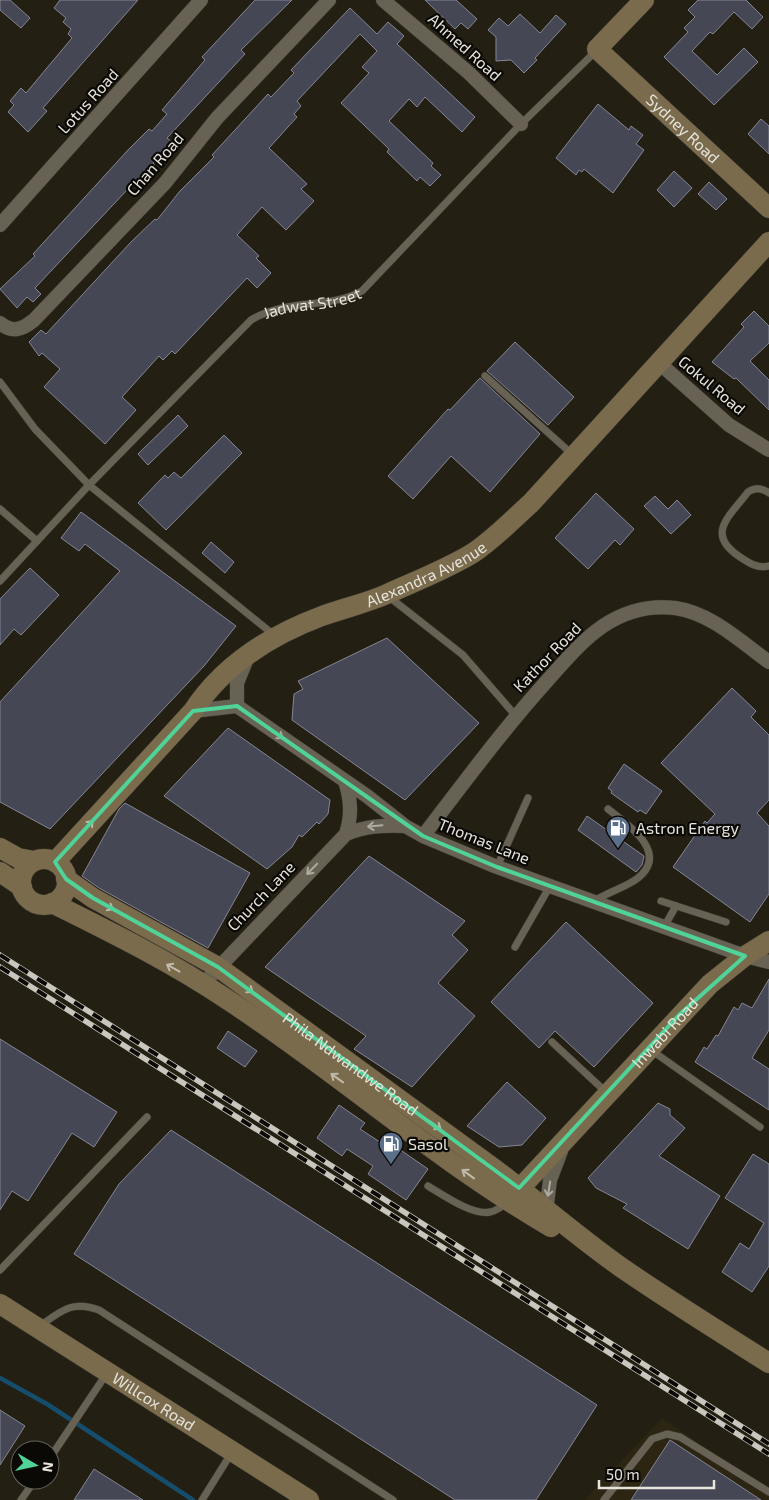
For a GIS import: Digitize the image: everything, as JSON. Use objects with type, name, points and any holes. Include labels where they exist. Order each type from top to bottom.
[{"type":"street","name":"Lotus Road","points":[[0,225],[201,0]]},
{"type":"street","name":"Chan Road","points":[[0,323],[14,330],[26,327],[34,320],[165,183],[217,118],[329,0]]},
{"type":"street","name":"Ahmed Road","points":[[383,0],[462,66],[522,124]]},
{"type":"street","name":"Jadwat Street","points":[[597,50],[644,0]]},
{"type":"street","name":"Sydney Road","points":[[597,50],[769,208]]},
{"type":"street","name":"Alexandra Avenue","points":[[55,862],[193,711],[213,685],[249,654],[274,636],[322,616],[386,594],[479,548],[530,503],[769,242]]},
{"type":"street","name":"Gokul Road","points":[[658,362],[729,425],[769,450]]},
{"type":"street","name":"Kathor Road","points":[[423,836],[516,716],[589,636],[618,617],[637,610],[675,608],[704,617],[769,662]]},
{"type":"street","points":[[193,711],[237,706],[237,683],[249,654]]},
{"type":"street","name":"Thomas Lane","points":[[237,706],[345,781],[405,826],[423,836],[497,867],[593,902],[745,956],[769,962]]},
{"type":"street","points":[[345,781],[350,798],[351,812],[346,834]]},
{"type":"street","name":"Church Lane","points":[[203,984],[346,834],[363,827],[378,825],[405,826]]},
{"type":"street","points":[[0,848],[18,858],[55,862],[64,872],[66,879],[63,893],[52,903],[36,903],[30,900],[22,887],[0,872]]},
{"type":"street","points":[[22,887],[24,871],[34,861]]},
{"type":"street","name":"Phila Ndwandwe Road","points":[[66,879],[93,898],[218,967],[514,1195],[546,1212],[622,1268]]},
{"type":"street","name":"Phila Ndwandwe Road","points":[[52,903],[203,984],[622,1268],[769,1364]]},
{"type":"street","name":"Inwabi Road","points":[[514,1195],[710,984],[745,956],[769,941]]},
{"type":"street","name":"Inwabi Road","points":[[546,1212],[550,1180],[555,1163],[569,1134]]},
{"type":"street","name":"Willcox Road","points":[[0,1304],[309,1500]]},
{"type":"lane","name":"Jadwat Street","points":[[0,581],[89,485],[251,320],[278,307],[350,298],[362,291],[522,124],[597,50]]},
{"type":"lane","points":[[485,376],[574,455]]},
{"type":"lane","points":[[0,382],[35,429],[89,485],[274,636]]},
{"type":"lane","points":[[769,493],[763,489],[753,489],[748,492],[722,526],[722,534],[726,548],[752,565],[769,566]]},
{"type":"lane","points":[[0,509],[37,541]]},
{"type":"lane","points":[[386,594],[463,655],[516,716]]},
{"type":"lane","points":[[497,867],[528,798]]},
{"type":"lane","points":[[593,902],[608,892],[638,878],[648,863],[648,848],[645,841],[608,808]]},
{"type":"lane","points":[[515,947],[550,886]]},
{"type":"lane","points":[[661,901],[726,922]]},
{"type":"lane","points":[[664,927],[676,906]]},
{"type":"lane","points":[[552,1042],[607,1093]]},
{"type":"lane","points":[[649,1048],[760,1127]]},
{"type":"lane","points":[[0,1270],[148,1117]]},
{"type":"lane","points":[[428,1186],[453,1201],[481,1213],[496,1210],[514,1195]]},
{"type":"lane","points":[[37,1327],[66,1308],[87,1306],[99,1310],[393,1500]]},
{"type":"lane","points":[[60,1444],[108,1372]]},
{"type":"lane","points":[[604,1500],[652,1439],[667,1434],[680,1437],[769,1492]]},
{"type":"lane","points":[[202,1500],[232,1451]]},
{"type":"highlighted area","points":[[237,706],[423,836],[497,867],[745,956],[679,1015],[519,1188],[218,967],[93,898],[66,879],[55,862],[193,711]]},
{"type":"shaded area","points":[[662,1418],[769,1491],[769,1500],[584,1500]]},
{"type":"building","points":[[0,0],[10,0],[30,18],[21,28],[0,10]]},
{"type":"building","points":[[60,0],[138,0],[43,108],[47,111],[28,132],[8,112],[14,105],[10,101],[21,88],[26,93],[72,38],[68,34],[71,29],[63,22],[66,18],[54,8]]},
{"type":"building","points":[[255,0],[292,0],[241,50],[245,54],[167,138],[172,142],[153,163],[155,165],[144,176],[142,174],[35,288],[41,294],[33,302],[27,297],[17,308],[0,289],[35,256],[33,254],[128,150],[149,129],[152,131],[167,114],[162,110],[205,60],[202,57]]},
{"type":"building","points":[[425,0],[456,0],[477,19],[468,29],[461,23],[455,29]]},
{"type":"building","points":[[698,0],[746,0],[763,17],[752,29],[734,12],[713,34],[710,32],[692,51],[717,75],[744,48],[758,62],[714,105],[664,57],[688,32],[684,28],[695,17],[688,10]]},
{"type":"building","points":[[350,8],[377,34],[388,22],[404,36],[397,44],[475,117],[462,132],[425,97],[417,107],[409,99],[389,121],[433,163],[431,166],[441,175],[430,186],[420,177],[417,181],[387,152],[389,149],[341,103],[369,73],[362,67],[377,51],[360,34],[297,101],[301,106],[294,114],[297,117],[269,148],[307,184],[301,189],[314,201],[286,230],[262,207],[237,235],[259,256],[256,258],[271,273],[257,288],[247,278],[175,354],[172,351],[163,360],[159,356],[122,397],[136,410],[105,444],[44,387],[60,369],[42,353],[39,356],[29,342],[41,330],[46,334],[131,242],[155,219],[157,220],[180,191],[214,157],[212,155],[268,94],[271,97],[294,73],[291,70]]},
{"type":"building","points":[[520,14],[540,33],[556,15],[566,24],[524,73],[511,60],[496,61],[496,37],[488,30],[499,18],[508,26]]},
{"type":"building","points":[[598,104],[629,130],[631,126],[643,135],[636,144],[644,150],[613,193],[584,169],[582,172],[579,170],[576,175],[556,158]]},
{"type":"building","points":[[761,119],[769,126],[769,154],[748,134]]},
{"type":"building","points":[[674,171],[692,188],[674,207],[657,190]]},
{"type":"building","points":[[709,182],[727,199],[716,210],[698,194]]},
{"type":"building","points":[[754,311],[769,326],[769,343],[750,361],[769,380],[769,410],[736,378],[734,379],[712,362],[744,327],[741,324]]},
{"type":"building","points":[[515,342],[574,397],[548,425],[487,371]]},
{"type":"building","points":[[480,378],[540,434],[490,492],[451,456],[413,499],[388,476],[448,409],[450,410]]},
{"type":"building","points":[[178,415],[188,426],[148,465],[138,454]]},
{"type":"building","points":[[224,435],[242,453],[166,530],[138,503],[165,475],[168,478],[174,472],[181,478]]},
{"type":"building","points":[[596,493],[634,529],[620,545],[615,540],[588,569],[555,538]]},
{"type":"building","points":[[655,496],[668,509],[677,500],[691,515],[671,534],[644,506]]},
{"type":"building","points":[[81,512],[236,626],[204,666],[50,829],[0,802],[0,702],[120,571],[85,544],[79,551],[61,538]]},
{"type":"building","points":[[211,542],[234,562],[225,573],[202,553]]},
{"type":"building","points":[[30,568],[59,595],[21,635],[14,629],[0,645],[0,599]]},
{"type":"building","points":[[387,638],[479,723],[405,800],[292,720],[294,694],[303,689],[298,681]]},
{"type":"building","points":[[732,688],[756,711],[751,717],[769,735],[769,800],[757,813],[769,826],[769,894],[750,922],[673,867],[705,821],[707,823],[715,814],[661,763]]},
{"type":"building","points":[[228,728],[330,800],[328,814],[319,824],[317,822],[302,837],[299,835],[292,847],[267,869],[164,796]]},
{"type":"building","points":[[624,764],[662,791],[646,814],[640,810],[638,812],[611,793],[612,791],[608,788]]},
{"type":"building","points":[[125,803],[250,873],[208,948],[99,888],[82,876],[119,809]]},
{"type":"building","points":[[587,816],[644,856],[642,865],[636,872],[578,830]]},
{"type":"building","points":[[369,856],[465,921],[452,935],[468,950],[438,983],[475,1016],[412,1087],[354,1049],[366,1036],[265,967]]},
{"type":"building","points":[[566,922],[653,1003],[594,1067],[555,1031],[539,1048],[491,1002]]},
{"type":"building","points":[[769,979],[769,1030],[752,1058],[769,1069],[769,1110],[695,1062],[704,1047],[707,1049],[716,1035],[718,1036],[734,1007],[738,1010],[742,1003],[752,1008]]},
{"type":"building","points":[[228,1031],[257,1051],[245,1067],[217,1048]]},
{"type":"building","points":[[0,1039],[117,1112],[94,1147],[72,1133],[28,1201],[12,1191],[0,1210]]},
{"type":"building","points":[[507,1082],[546,1118],[522,1145],[499,1147],[467,1126]]},
{"type":"building","points":[[658,1103],[670,1109],[670,1115],[685,1128],[659,1156],[720,1196],[688,1249],[623,1208],[627,1204],[596,1188],[588,1178]]},
{"type":"building","points":[[339,1105],[365,1123],[360,1129],[386,1146],[389,1142],[428,1169],[406,1200],[368,1174],[373,1166],[347,1149],[342,1156],[317,1138]]},
{"type":"building","points":[[171,1130],[597,1405],[536,1500],[455,1500],[74,1254],[119,1184]]},
{"type":"building","points":[[753,1154],[769,1164],[769,1266],[752,1292],[722,1272],[740,1243],[749,1249],[764,1223],[725,1198]]},
{"type":"building","points":[[0,1410],[25,1426],[16,1440],[10,1440],[10,1449],[0,1465]]},
{"type":"building","points":[[670,1440],[761,1500],[631,1500]]},
{"type":"building","points":[[94,1469],[143,1500],[74,1500]]},
{"type":"waterway","points":[[0,1378],[47,1404],[193,1500]]},
{"type":"railway","points":[[0,955],[769,1444]]},
{"type":"railway","points":[[0,967],[769,1454]]},
{"type":"place","name":"Astron Energy","points":[[618,849]]},
{"type":"place","name":"Sasol","points":[[391,1165]]}]
